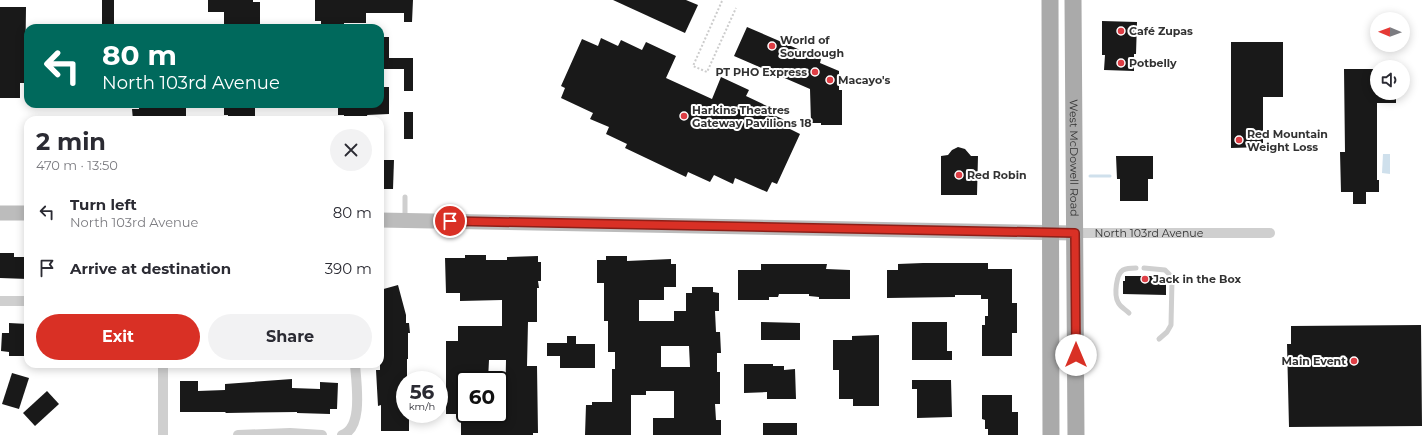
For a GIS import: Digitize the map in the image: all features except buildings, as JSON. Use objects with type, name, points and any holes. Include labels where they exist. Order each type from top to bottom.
[{"type":"main road","name":"West McDowell Road","points":[[1071,2],[1074,120],[1076,435]]},
{"type":"main road","points":[[1050,4],[1058,11],[1062,23],[1062,76],[1074,120]]},
{"type":"main road","points":[[1050,4],[1052,232],[1051,435]]},
{"type":"street","points":[[0,212],[24,213]]},
{"type":"street","name":"North 103rd Avenue","points":[[384,220],[1075,233],[1270,233]]},
{"type":"street","points":[[0,301],[24,302]]},
{"type":"street","points":[[163,368],[163,435]]},
{"type":"street","points":[[346,433],[354,422],[357,411],[355,368]]},
{"type":"street","points":[[238,435],[322,435]]},
{"type":"lane","points":[[404,220],[405,197]]},
{"type":"lane","points":[[1129,312],[1122,307],[1116,299],[1117,279],[1118,274],[1123,270],[1136,268]]},
{"type":"lane","points":[[1144,268],[1165,270],[1172,280],[1171,325],[1167,332],[1159,339]]},
{"type":"path","points":[[722,1],[693,66],[707,72],[736,8]]},
{"type":"water","points":[[1383,154],[1390,154],[1390,174],[1382,173]]},
{"type":"waterway","points":[[1090,176],[1110,176]]},
{"type":"place","name":"Café Zupas","points":[[1121,31]]},
{"type":"place","name":"World of Sourdough","points":[[772,46]]},
{"type":"place","name":"Potbelly","points":[[1121,63]]},
{"type":"place","name":"PT PHO Express","points":[[815,72]]},
{"type":"place","name":"Macayo's","points":[[830,80]]},
{"type":"place","name":"Harkins Theatres Gateway Pavilions 18","points":[[684,116]]},
{"type":"place","name":"Red Mountain Weight Loss","points":[[1239,140]]},
{"type":"place","name":"Red Robin","points":[[959,175]]},
{"type":"place","name":"Jack in the Box","points":[[1145,279]]},
{"type":"place","name":"Main Event","points":[[1354,361]]},
{"type":"route","points":[[450,221],[1075,233],[1076,355]]}]
